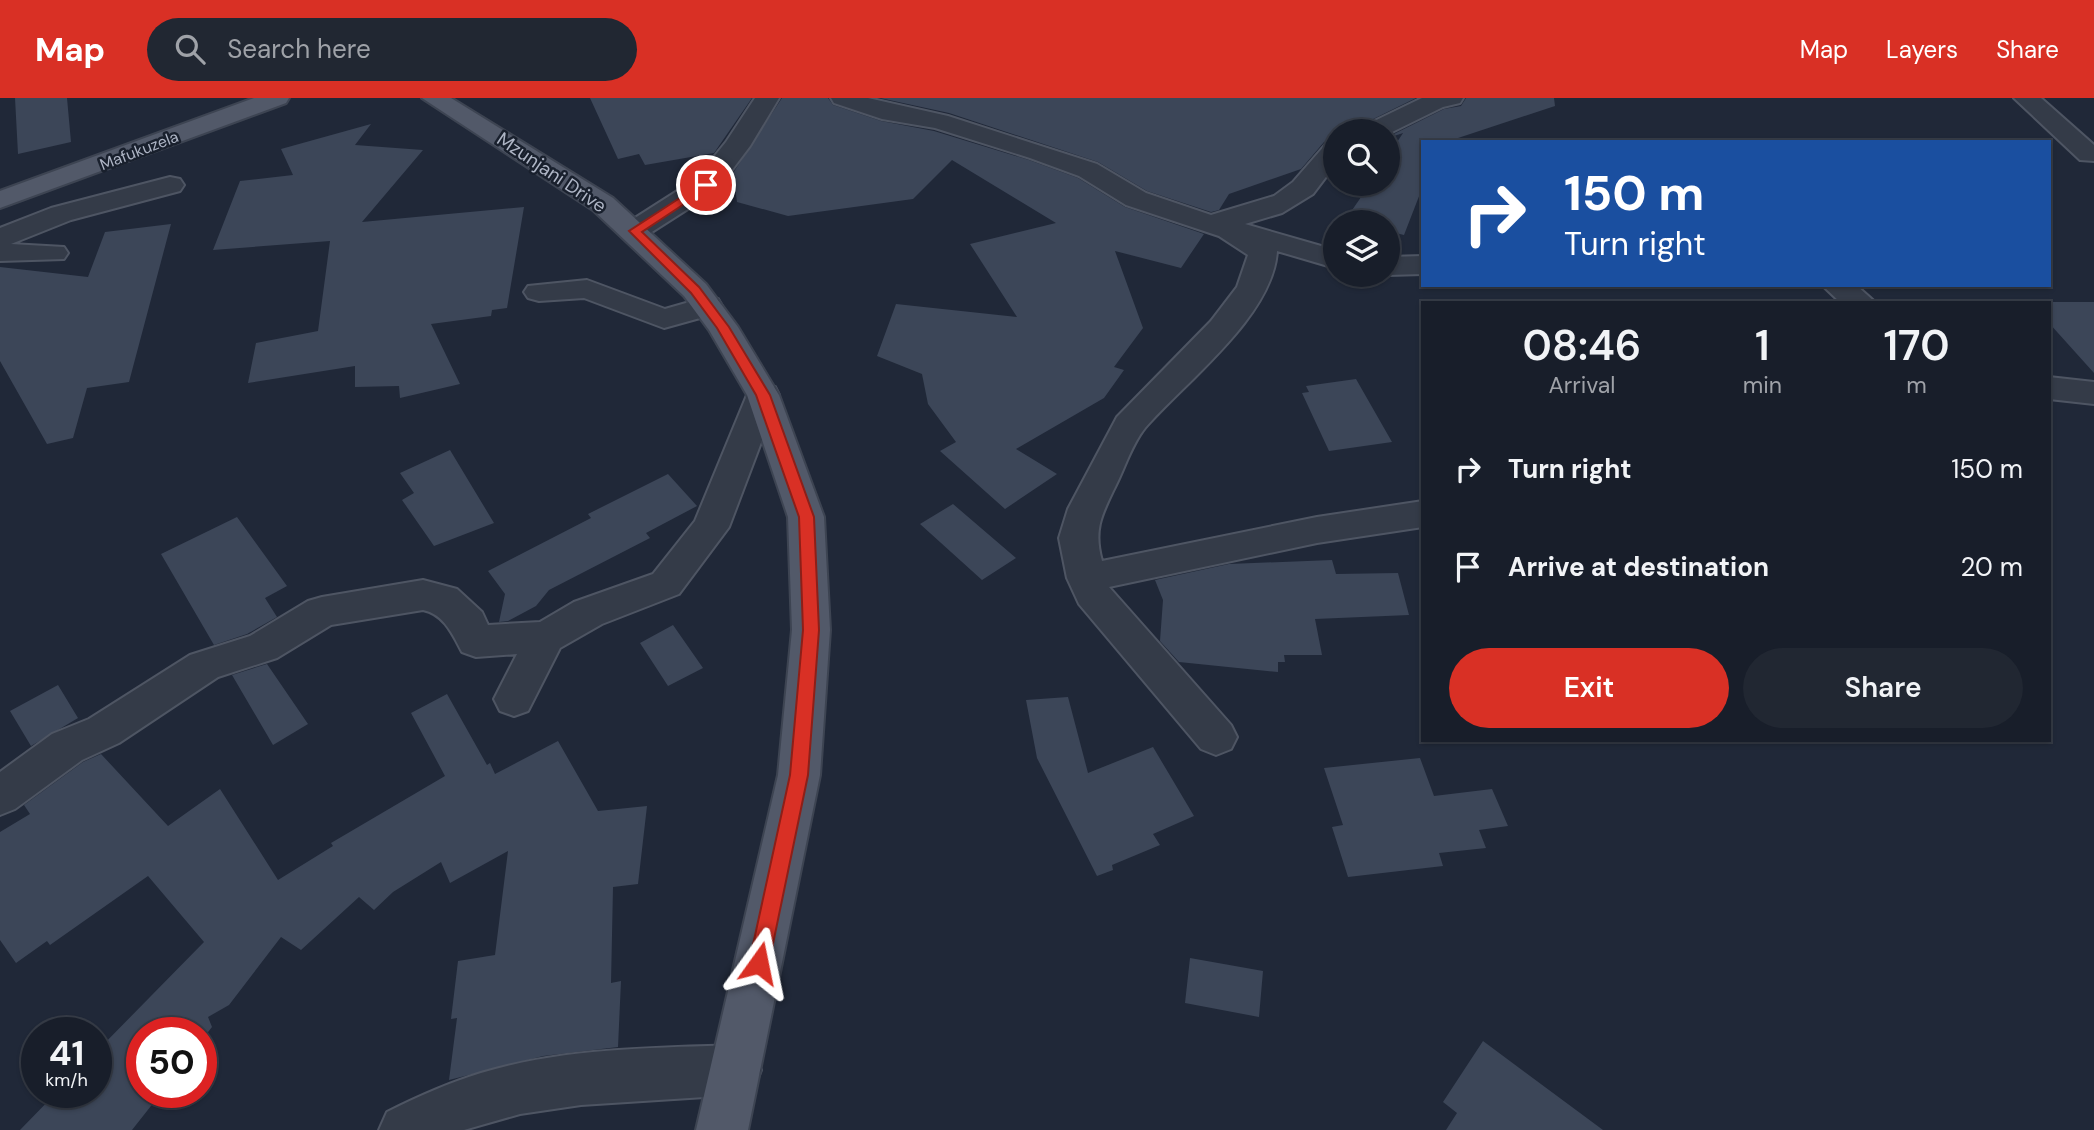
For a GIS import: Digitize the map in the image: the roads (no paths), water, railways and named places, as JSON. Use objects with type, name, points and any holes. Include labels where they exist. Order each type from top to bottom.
[{"type":"main road","name":"Mafukuzela","points":[[0,200],[277,98]]},
{"type":"main road","name":"Mzunjani Drive","points":[[434,98],[603,204],[695,290],[763,395],[806,517],[811,630],[799,775],[722,1130]]},
{"type":"street","points":[[634,231],[706,185],[737,146],[767,98]]},
{"type":"street","points":[[843,98],[882,111],[939,121],[1040,152],[1088,170],[1136,199],[1323,256]]},
{"type":"street","points":[[1397,119],[1436,100],[1451,98]]},
{"type":"street","points":[[2026,98],[2090,154]]},
{"type":"street","points":[[1211,223],[1259,212],[1288,199],[1304,187],[1323,162]]},
{"type":"street","points":[[0,238],[61,214],[170,185]]},
{"type":"street","points":[[1211,223],[1263,252],[1252,288],[1222,328],[1129,425],[1086,509],[1077,538],[1092,594],[1216,737]]},
{"type":"street","points":[[0,252],[54,253]]},
{"type":"street","points":[[1400,265],[1421,265]]},
{"type":"street","points":[[1840,287],[1858,301]]},
{"type":"street","points":[[539,292],[587,289],[664,318],[706,306]]},
{"type":"street","points":[[2051,388],[2094,393]]},
{"type":"street","points":[[0,796],[67,747],[104,731],[204,666],[263,646],[322,612],[423,595],[444,599],[468,623],[476,641],[546,637],[588,613],[666,584],[710,527],[763,395]]},
{"type":"street","points":[[1086,578],[1317,530],[1421,514]]},
{"type":"street","points":[[514,699],[546,637]]},
{"type":"street","points":[[405,1130],[445,1111],[503,1093],[632,1075],[736,1070]]}]
